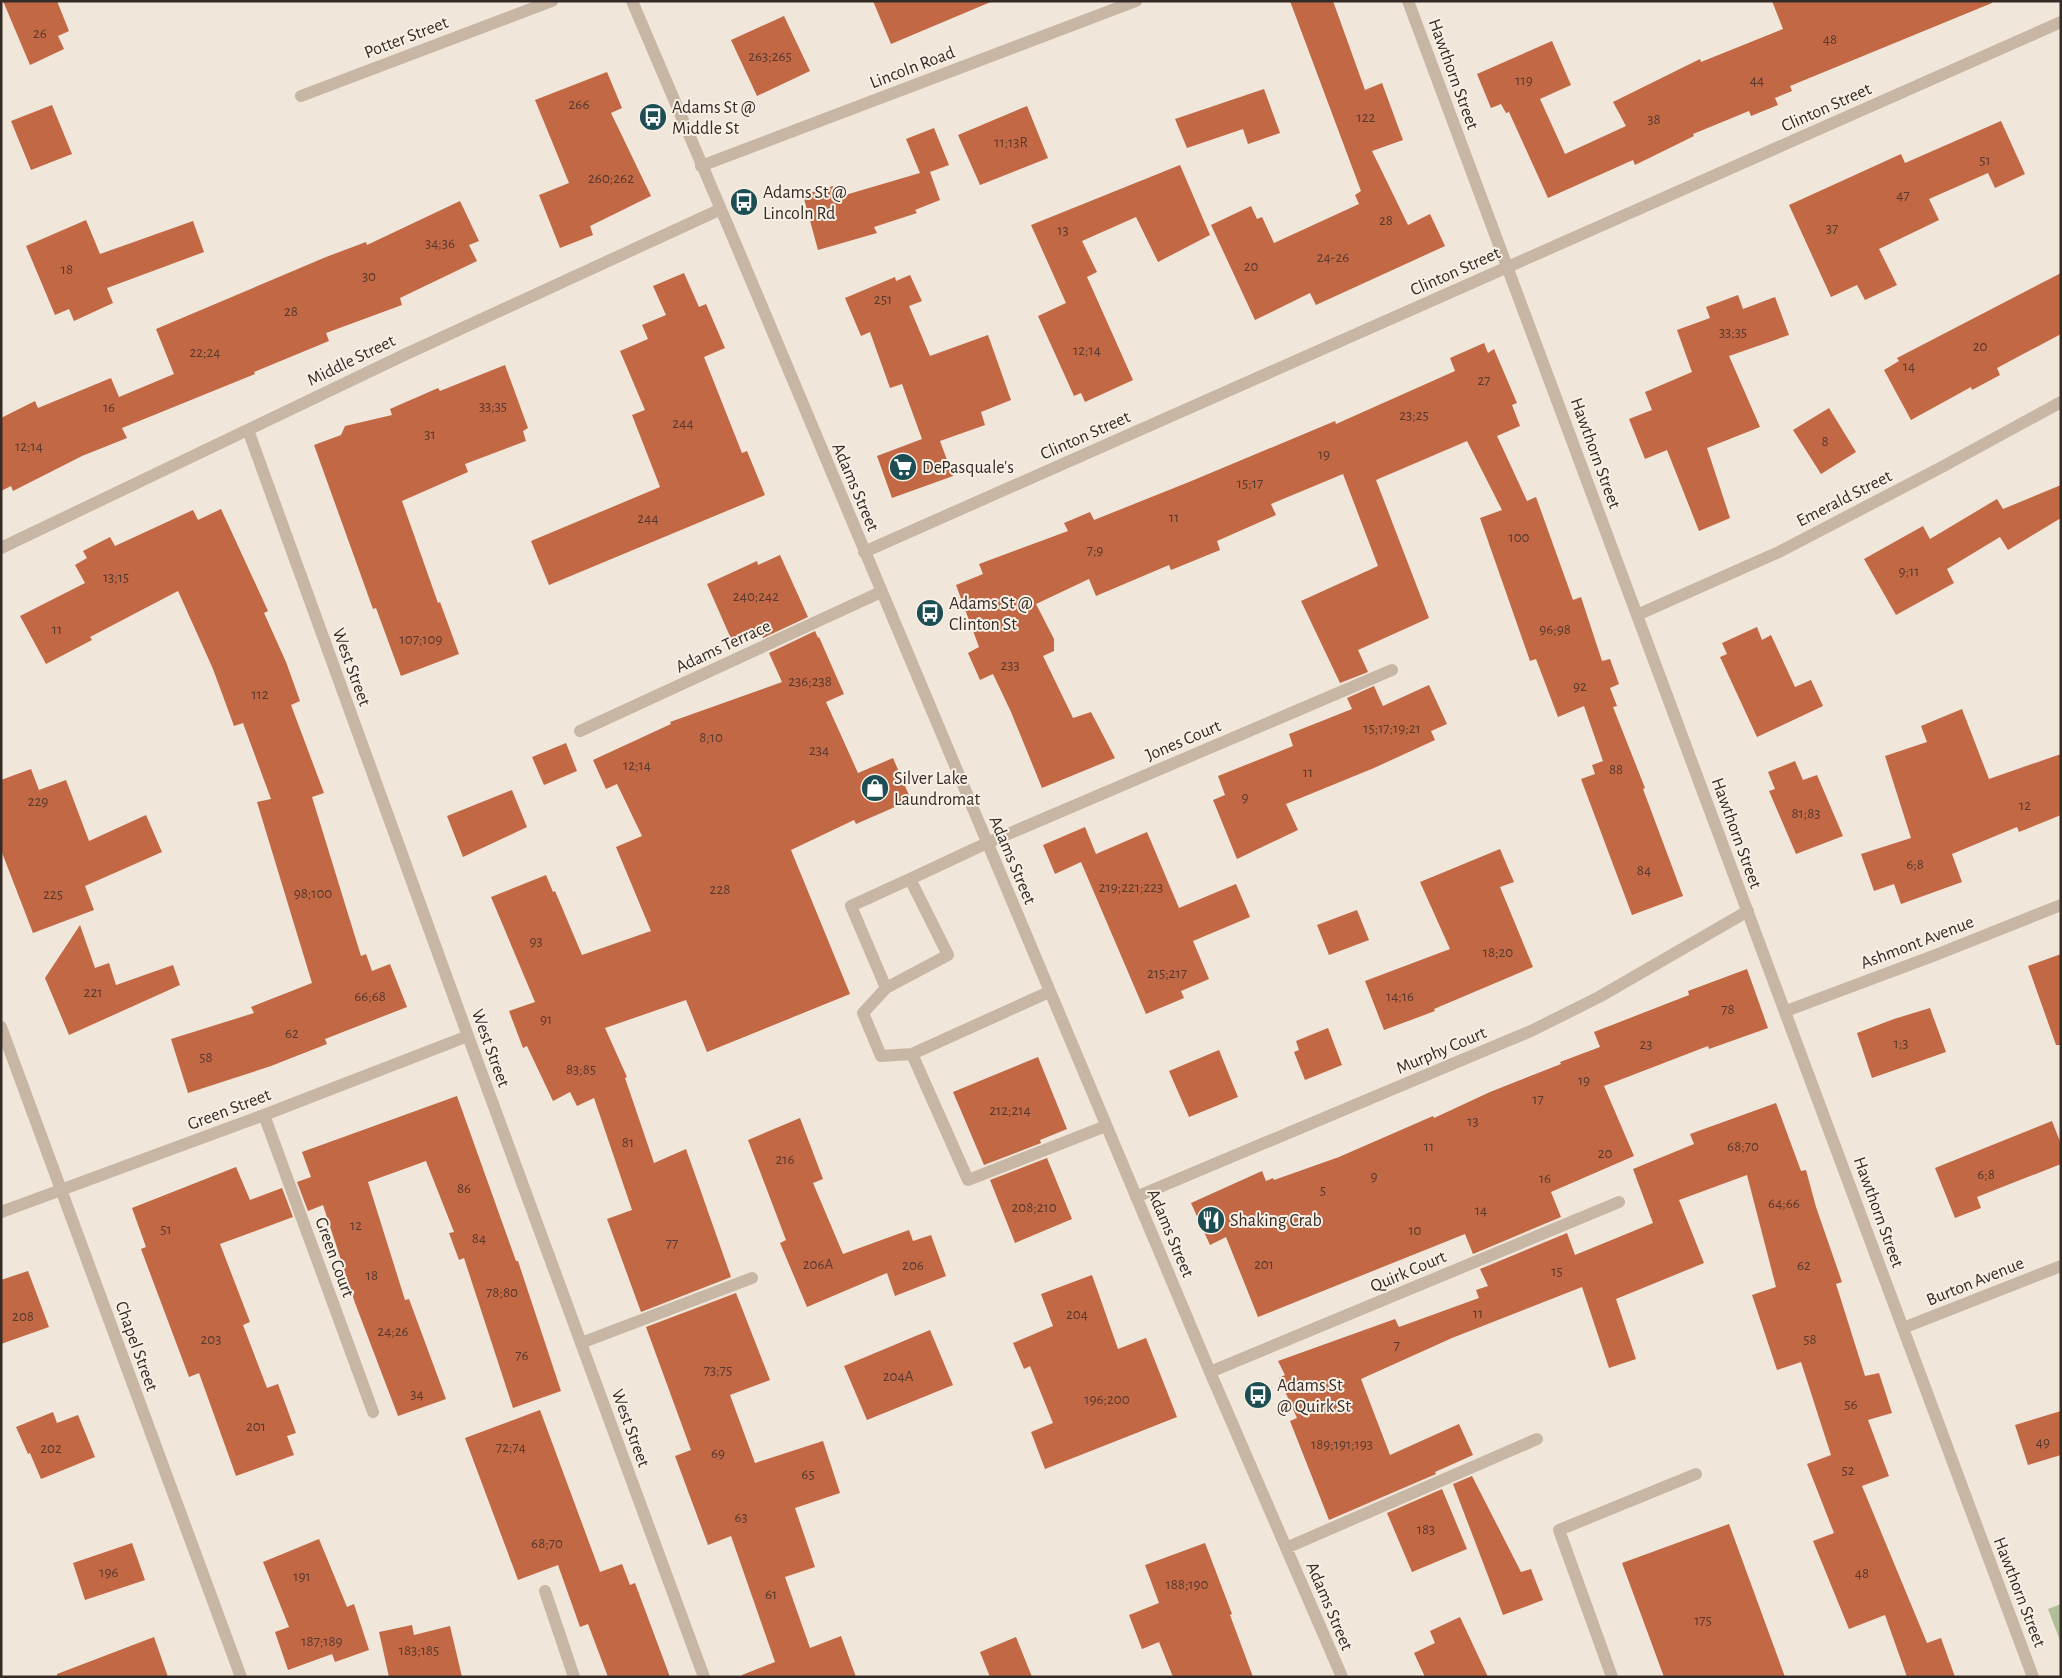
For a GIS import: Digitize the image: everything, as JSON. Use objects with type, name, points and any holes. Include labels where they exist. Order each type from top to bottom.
[{"type":"street","name":"Potter Street","points":[[301,96],[552,1]]},
{"type":"street","name":"Adams Street","points":[[632,1],[1049,992],[1342,1677]]},
{"type":"street","name":"Lincoln Road","points":[[701,166],[1136,1]]},
{"type":"street","name":"Hawthorn Street","points":[[1408,1],[2033,1677]]},
{"type":"street","name":"Clinton Street","points":[[864,552],[2061,22]]},
{"type":"street","name":"Middle Street","points":[[1,548],[404,355],[720,210]]},
{"type":"street","name":"Emerald Street","points":[[1637,615],[1779,552],[2061,402]]},
{"type":"street","name":"West Street","points":[[248,430],[468,1036],[704,1677]]},
{"type":"street","name":"Adams Terrace","points":[[580,732],[881,592]]},
{"type":"street","name":"Jones Court","points":[[886,988],[851,906],[986,843],[1392,670]]},
{"type":"street","points":[[910,879],[948,955],[886,988],[863,1013],[881,1056],[912,1054],[1049,992]]},
{"type":"street","name":"Ashmont Avenue","points":[[1786,1011],[1933,956],[2061,905]]},
{"type":"street","name":"Murphy Court","points":[[1136,1197],[1531,1031],[1599,997],[1748,911]]},
{"type":"street","name":"Chapel Street","points":[[1,1027],[241,1677]]},
{"type":"street","name":"Green Street","points":[[1,1212],[264,1115],[468,1036]]},
{"type":"street","points":[[912,1054],[968,1180],[1106,1126]]},
{"type":"street","name":"Green Court","points":[[264,1115],[372,1412]]},
{"type":"street","name":"Quirk Court","points":[[1210,1372],[1619,1202]]},
{"type":"street","name":"Burton Avenue","points":[[1903,1328],[2061,1266]]},
{"type":"street","points":[[581,1343],[752,1278]]},
{"type":"street","points":[[1286,1548],[1538,1439]]},
{"type":"street","points":[[1612,1677],[1558,1530],[1696,1474]]},
{"type":"street","points":[[545,1591],[574,1677]]},
{"type":"green space","points":[[2061,1604],[2061,1643],[2048,1609]]},
{"type":"building","points":[[3,1],[57,1],[69,31],[58,36],[64,49],[30,65]]},
{"type":"building","points":[[873,1],[993,1],[891,44]]},
{"type":"building","points":[[1290,1],[1333,1],[1365,90],[1382,83],[1403,140],[1372,151],[1408,225],[1430,214],[1445,246],[1316,305],[1310,293],[1255,320],[1211,225],[1251,206],[1257,219],[1262,217],[1274,243],[1359,204],[1355,195],[1361,191]]},
{"type":"building","points":[[1772,1],[1991,1],[1992,3],[1790,86],[1792,91],[1775,98],[1778,105],[1751,116],[1749,111],[1693,134],[1694,136],[1635,165],[1633,160],[1548,198],[1509,112],[1506,113],[1501,104],[1491,108],[1477,74],[1552,41],[1571,85],[1540,99],[1565,154],[1626,126],[1613,102],[1700,59],[1701,62],[1783,29]]},
{"type":"building","points":[[784,16],[810,71],[757,96],[731,40]]},
{"type":"building","points":[[607,72],[622,108],[611,113],[651,196],[590,226],[593,235],[560,248],[539,195],[569,183],[535,100]]},
{"type":"building","points":[[1264,89],[1280,133],[1248,144],[1243,129],[1187,148],[1175,119]]},
{"type":"building","points":[[52,105],[72,154],[31,170],[11,121]]},
{"type":"building","points":[[1027,106],[1048,158],[980,185],[958,135]]},
{"type":"building","points":[[2001,121],[2025,174],[1995,188],[1988,173],[1929,199],[1939,220],[1879,249],[1897,285],[1865,300],[1857,285],[1831,297],[1789,205],[1901,154],[1905,163]]},
{"type":"building","points":[[934,128],[949,165],[930,172],[940,200],[915,210],[917,213],[874,227],[877,233],[818,250],[803,195],[833,186],[835,198],[920,173],[906,139]]},
{"type":"building","points":[[1180,165],[1210,235],[1158,262],[1136,217],[1082,241],[1097,272],[1087,277],[1133,380],[1085,402],[1081,393],[1074,396],[1038,316],[1066,303],[1031,225]]},
{"type":"building","points":[[460,201],[479,241],[469,245],[477,261],[400,298],[402,305],[326,333],[329,341],[254,372],[255,374],[122,428],[127,438],[82,456],[13,491],[11,486],[1,491],[1,418],[35,401],[38,408],[111,378],[119,397],[174,374],[156,329],[326,257],[366,242],[367,245]]},
{"type":"building","points":[[86,220],[100,254],[193,221],[204,252],[107,288],[113,303],[74,321],[69,309],[55,315],[26,246]]},
{"type":"building","points":[[684,273],[699,307],[706,304],[725,348],[704,357],[742,453],[747,451],[765,495],[549,585],[531,541],[660,487],[632,415],[645,410],[620,351],[648,339],[642,325],[666,315],[653,286]]},
{"type":"building","points":[[2061,273],[2061,334],[1997,368],[2000,375],[1972,390],[1971,387],[1911,420],[1884,370],[1899,361],[1897,358]]},
{"type":"building","points":[[910,275],[922,301],[909,306],[930,356],[988,335],[1011,400],[981,412],[985,425],[940,441],[953,476],[892,498],[877,456],[922,439],[902,384],[890,388],[870,332],[861,336],[845,298],[895,277],[896,281]]},
{"type":"building","points":[[1738,295],[1743,309],[1775,297],[1789,335],[1729,356],[1760,427],[1707,448],[1730,518],[1699,531],[1667,450],[1645,459],[1629,419],[1652,410],[1645,392],[1692,372],[1677,330],[1710,318],[1706,307]]},
{"type":"building","points":[[1484,343],[1488,353],[1494,349],[1517,403],[1512,405],[1520,426],[1497,436],[1527,501],[1536,497],[1573,600],[1581,597],[1602,661],[1610,659],[1619,684],[1610,688],[1617,706],[1613,707],[1645,788],[1643,789],[1683,896],[1632,915],[1581,779],[1595,774],[1592,765],[1603,761],[1584,706],[1558,717],[1536,659],[1530,661],[1480,518],[1502,510],[1467,441],[1376,480],[1429,618],[1358,650],[1368,672],[1340,683],[1301,601],[1378,566],[1343,474],[1271,504],[1276,515],[1217,541],[1220,550],[1171,570],[1169,565],[1096,596],[1089,579],[1036,604],[1054,639],[1054,651],[1043,656],[1073,718],[1091,712],[1115,758],[1042,788],[1011,712],[993,674],[980,680],[968,653],[979,647],[956,585],[983,574],[979,564],[1068,531],[1064,523],[1090,512],[1094,520],[1335,421],[1336,424],[1455,371],[1450,358]]},
{"type":"building","points":[[505,365],[528,428],[523,431],[526,441],[465,464],[468,472],[402,501],[438,603],[440,602],[459,654],[401,676],[376,608],[373,609],[314,445],[341,435],[345,426],[392,415],[390,409],[438,388],[440,391]]},
{"type":"building","points":[[1829,408],[1856,452],[1821,474],[1793,430]]},
{"type":"building","points":[[2061,485],[2061,518],[2008,550],[2000,537],[1947,569],[1954,583],[1896,615],[1864,559],[1923,526],[1930,539],[1997,499],[2003,509]]},
{"type":"building","points":[[221,509],[268,611],[264,613],[286,662],[300,701],[291,705],[324,793],[312,797],[361,956],[366,954],[372,971],[390,964],[407,1007],[325,1039],[327,1044],[271,1066],[188,1093],[171,1039],[254,1013],[251,1007],[312,983],[257,802],[271,799],[243,723],[234,726],[213,669],[178,591],[90,637],[92,640],[46,664],[20,616],[85,583],[75,565],[87,558],[83,551],[110,537],[115,546],[193,510],[198,520]]},
{"type":"building","points":[[780,555],[808,617],[763,638],[759,629],[732,641],[707,584],[757,561],[758,565]]},
{"type":"building","points":[[1757,627],[1762,640],[1771,635],[1795,687],[1811,680],[1823,706],[1757,737],[1720,657],[1727,654],[1722,643]]},
{"type":"building","points":[[815,631],[844,694],[826,702],[858,773],[893,758],[911,800],[856,824],[854,820],[791,850],[850,994],[707,1052],[686,1000],[605,1028],[627,1077],[625,1078],[654,1163],[686,1149],[731,1277],[641,1312],[607,1219],[632,1210],[594,1098],[577,1106],[570,1092],[553,1101],[527,1046],[523,1048],[509,1011],[535,1002],[491,897],[546,875],[553,892],[555,891],[582,955],[651,931],[616,847],[642,836],[617,784],[606,789],[593,760],[671,724],[670,722],[782,682],[769,653]]},
{"type":"building","points":[[1429,685],[1447,724],[1431,731],[1435,740],[1374,768],[1286,804],[1298,830],[1237,859],[1213,800],[1225,795],[1218,776],[1293,746],[1289,734],[1352,709],[1347,698],[1374,686],[1383,706]]},
{"type":"building","points":[[1962,709],[1989,779],[2061,754],[2061,815],[2019,832],[2017,827],[1952,854],[1962,882],[1901,904],[1894,884],[1874,891],[1861,854],[1911,838],[1885,756],[1927,742],[1921,726]]},
{"type":"building","points":[[566,743],[577,771],[544,785],[532,757]]},
{"type":"building","points":[[1795,761],[1803,780],[1817,775],[1843,836],[1796,854],[1769,791],[1775,789],[1768,772]]},
{"type":"building","points":[[31,769],[39,790],[66,780],[89,841],[146,815],[162,852],[85,886],[94,910],[33,933],[1,850],[1,780]]},
{"type":"building","points":[[512,790],[527,827],[463,857],[447,816]]},
{"type":"building","points":[[1085,827],[1096,854],[1147,832],[1179,908],[1236,884],[1250,917],[1193,941],[1209,979],[1181,991],[1184,998],[1146,1014],[1081,862],[1055,874],[1043,845]]},
{"type":"building","points":[[1500,849],[1514,882],[1500,887],[1533,967],[1434,1009],[1435,1011],[1384,1030],[1365,981],[1450,949],[1420,882]]},
{"type":"building","points":[[1357,910],[1369,940],[1329,955],[1317,925]]},
{"type":"building","points":[[80,925],[95,968],[109,963],[116,985],[173,965],[180,985],[69,1035],[45,978]]},
{"type":"building","points":[[2061,954],[2061,1045],[2056,1045],[2028,966]]},
{"type":"building","points":[[1747,969],[1768,1028],[1709,1049],[1708,1046],[1604,1086],[1634,1156],[1551,1192],[1561,1217],[1473,1254],[1465,1234],[1258,1317],[1226,1237],[1210,1245],[1191,1203],[1262,1171],[1266,1181],[1273,1178],[1274,1180],[1339,1157],[1433,1116],[1434,1118],[1490,1092],[1561,1064],[1560,1062],[1600,1047],[1594,1032],[1689,995],[1688,991]]},
{"type":"building","points":[[1930,1008],[1946,1052],[1872,1078],[1857,1033]]},
{"type":"building","points":[[1328,1028],[1342,1065],[1305,1080],[1294,1052],[1299,1050],[1296,1041]]},
{"type":"building","points":[[1219,1050],[1238,1097],[1189,1117],[1169,1071]]},
{"type":"building","points":[[1038,1057],[1067,1129],[1040,1140],[1041,1143],[984,1165],[953,1092]]},
{"type":"building","points":[[457,1096],[516,1261],[518,1261],[561,1391],[513,1408],[464,1258],[459,1260],[449,1233],[454,1232],[426,1161],[368,1182],[405,1300],[409,1299],[446,1399],[398,1416],[355,1303],[323,1205],[308,1211],[297,1182],[311,1177],[302,1152]]},
{"type":"building","points":[[1776,1103],[1801,1171],[1806,1170],[1816,1207],[1842,1282],[1836,1284],[1865,1376],[1879,1373],[1892,1413],[1868,1420],[1889,1476],[1862,1486],[1927,1643],[1941,1638],[1955,1677],[1907,1677],[1885,1615],[1849,1629],[1813,1541],[1834,1533],[1807,1464],[1831,1455],[1801,1362],[1777,1370],[1752,1295],[1776,1287],[1747,1175],[1679,1200],[1704,1263],[1616,1299],[1636,1359],[1609,1368],[1582,1287],[1452,1338],[1361,1379],[1390,1455],[1459,1424],[1473,1455],[1435,1472],[1436,1474],[1329,1520],[1290,1421],[1297,1418],[1279,1378],[1285,1375],[1278,1361],[1395,1319],[1399,1327],[1479,1298],[1476,1290],[1488,1286],[1480,1269],[1567,1233],[1575,1255],[1653,1223],[1633,1169],[1694,1144],[1690,1134]]},
{"type":"building","points":[[800,1118],[823,1179],[813,1183],[843,1254],[909,1230],[913,1241],[931,1235],[946,1276],[895,1296],[887,1273],[807,1307],[780,1243],[786,1240],[748,1140]]},
{"type":"building","points":[[2052,1121],[2061,1144],[2061,1164],[1977,1197],[1981,1208],[1955,1218],[1935,1168]]},
{"type":"building","points":[[1047,1158],[1072,1219],[1015,1243],[990,1180]]},
{"type":"building","points":[[236,1167],[250,1200],[282,1188],[293,1217],[220,1244],[250,1322],[243,1325],[267,1388],[278,1384],[296,1433],[287,1436],[294,1455],[236,1476],[199,1373],[189,1377],[141,1249],[146,1247],[132,1208]]},
{"type":"building","points":[[28,1271],[49,1327],[1,1344],[1,1280]]},
{"type":"building","points":[[1092,1275],[1118,1349],[1146,1338],[1177,1417],[1045,1469],[1031,1432],[1053,1423],[1030,1366],[1024,1369],[1013,1343],[1053,1326],[1041,1294]]},
{"type":"building","points":[[736,1293],[770,1380],[730,1395],[755,1463],[823,1441],[840,1493],[795,1508],[815,1567],[785,1577],[810,1648],[841,1636],[856,1677],[742,1677],[742,1675],[775,1662],[731,1536],[708,1545],[675,1456],[691,1450],[646,1327]]},
{"type":"building","points":[[930,1330],[953,1385],[867,1420],[844,1366]]},
{"type":"building","points":[[540,1410],[600,1572],[622,1564],[630,1585],[635,1583],[670,1677],[608,1677],[588,1624],[580,1627],[558,1565],[518,1580],[465,1438]]},
{"type":"building","points":[[2061,1411],[2061,1455],[2028,1465],[2015,1425]]},
{"type":"building","points":[[53,1412],[57,1423],[78,1415],[95,1457],[41,1479],[16,1427]]},
{"type":"building","points":[[1472,1476],[1521,1572],[1531,1569],[1543,1600],[1503,1615],[1453,1484]]},
{"type":"building","points":[[1442,1489],[1467,1549],[1412,1572],[1387,1513]]},
{"type":"building","points":[[1729,1524],[1785,1677],[1664,1677],[1622,1563]]},
{"type":"building","points":[[319,1539],[347,1607],[354,1604],[369,1650],[335,1662],[332,1654],[288,1670],[275,1632],[289,1627],[263,1562]]},
{"type":"building","points":[[132,1543],[145,1580],[85,1600],[73,1563]]},
{"type":"building","points":[[1205,1543],[1253,1677],[1173,1677],[1159,1642],[1142,1649],[1129,1615],[1159,1603],[1145,1565]]},
{"type":"building","points":[[1460,1617],[1488,1677],[1425,1677],[1414,1653],[1435,1643],[1430,1631]]},
{"type":"building","points":[[412,1625],[414,1635],[450,1626],[462,1677],[389,1677],[379,1632]]},
{"type":"building","points":[[154,1637],[168,1677],[57,1677],[57,1674]]},
{"type":"building","points":[[1016,1637],[1032,1677],[990,1677],[980,1652]]},
{"type":"place","name":"Adams St @ Middle St","points":[[653,117]]},
{"type":"place","name":"Adams St @ Lincoln Rd","points":[[744,202]]},
{"type":"place","name":"DePasquale's","points":[[903,467]]},
{"type":"place","name":"Adams St @ Clinton St","points":[[930,613]]},
{"type":"place","name":"Silver Lake Laundromat","points":[[875,788]]},
{"type":"place","name":"Shaking Crab","points":[[1211,1220]]},
{"type":"place","name":"Adams St @ Quirk St","points":[[1258,1395]]}]
